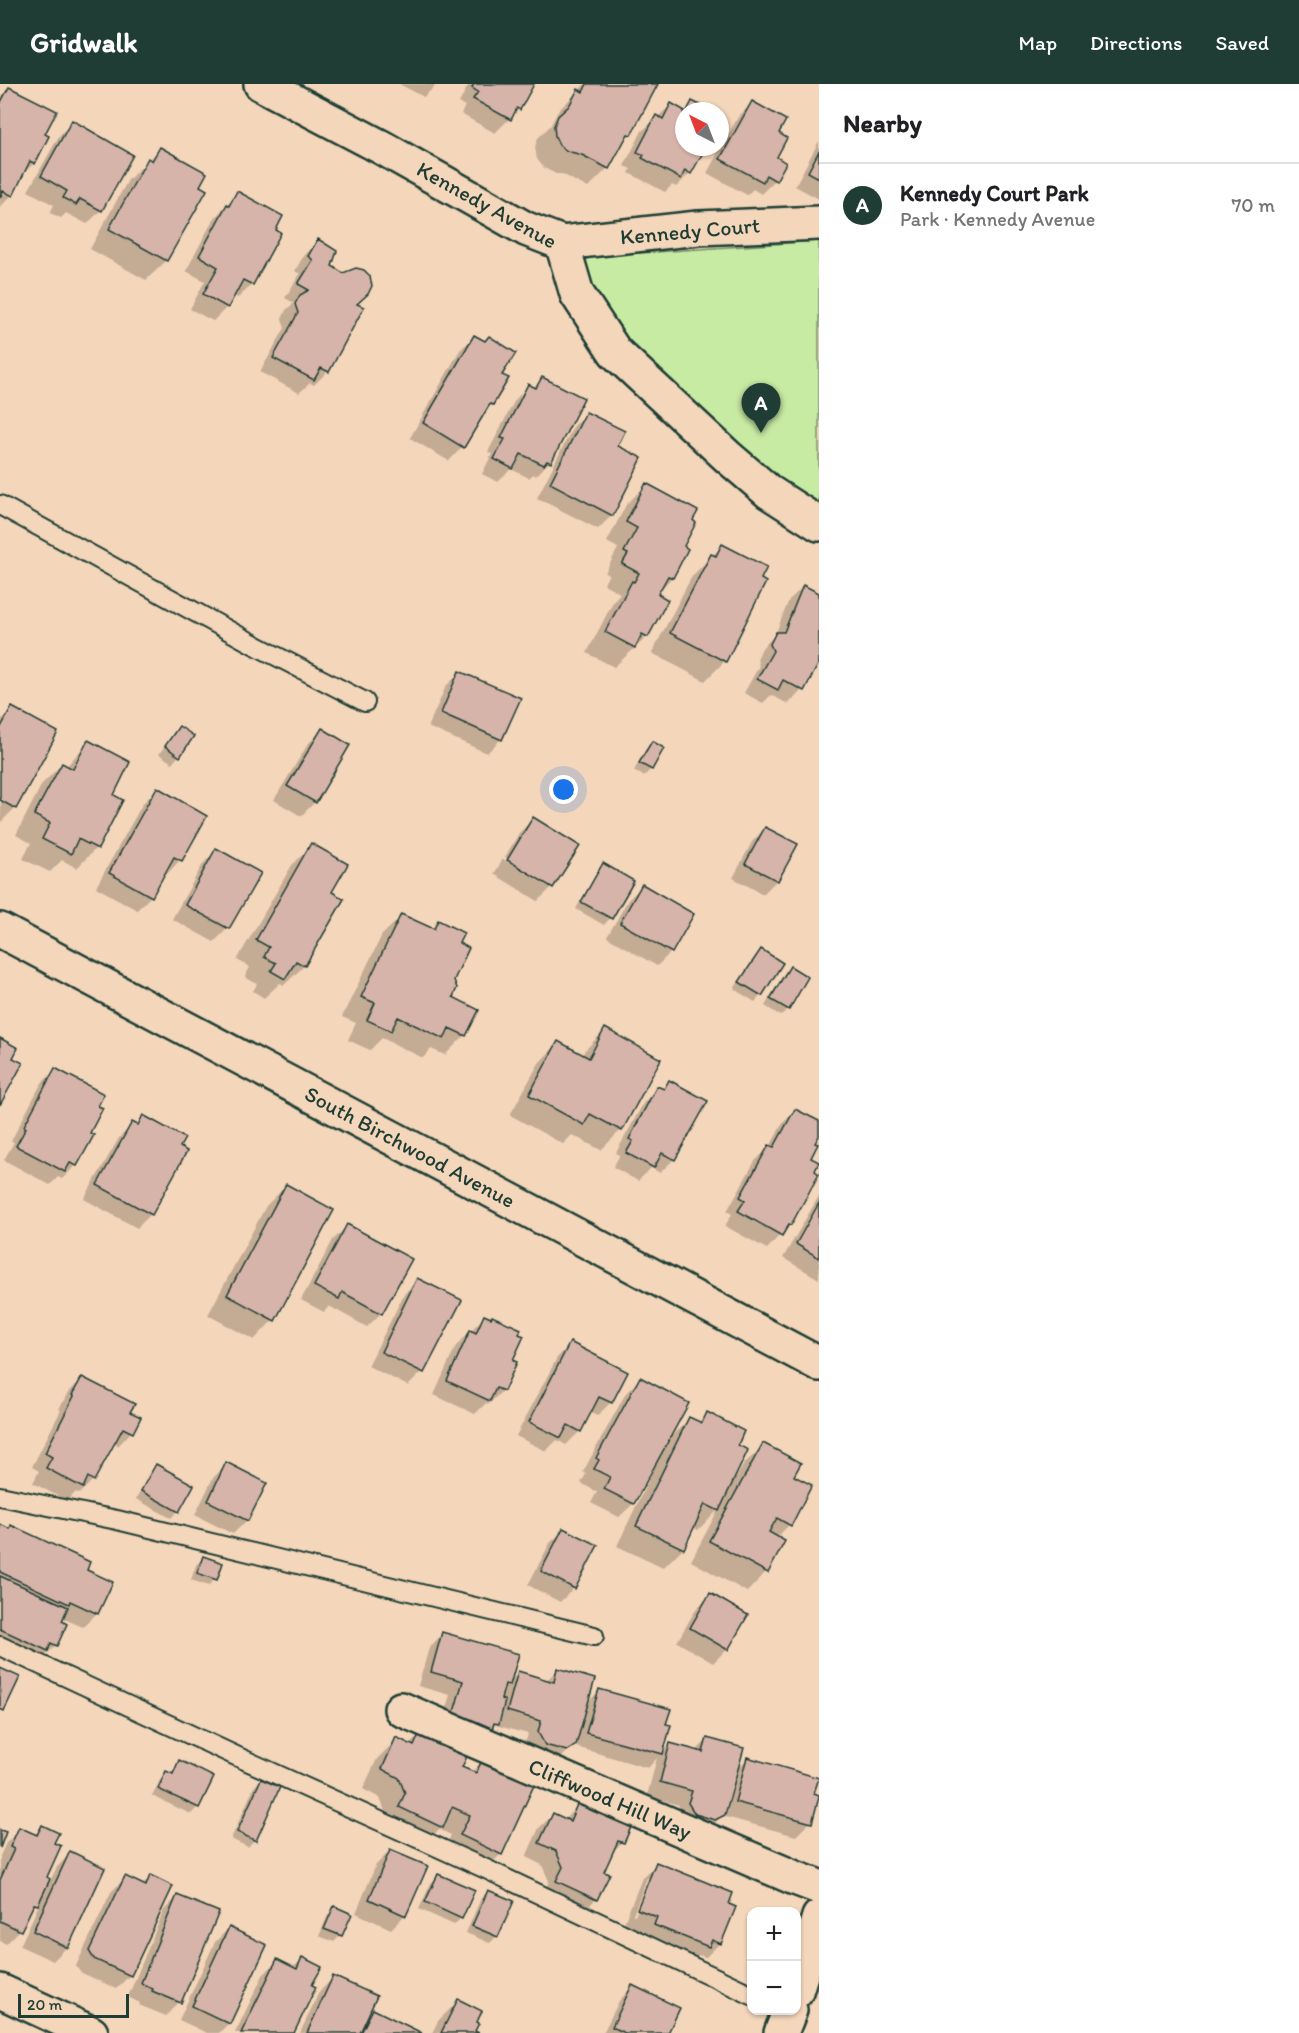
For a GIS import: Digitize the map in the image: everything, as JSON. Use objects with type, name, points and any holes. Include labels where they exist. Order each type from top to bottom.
[{"type":"street","name":"Kennedy Avenue","points":[[261,84],[381,147],[526,229],[562,243],[577,294],[615,352],[769,492],[819,524]]},
{"type":"street","name":"Kennedy Court","points":[[562,243],[698,228],[819,223]]},
{"type":"street","name":"South Birchwood Avenue","points":[[0,930],[819,1364]]},
{"type":"street","name":"Cliffwood Hill Way","points":[[401,1709],[819,1887]]},
{"type":"street","points":[[801,1972],[819,1917]]},
{"type":"street","points":[[0,1991],[91,2033]]},
{"type":"lane","points":[[0,505],[257,646],[365,702]]},
{"type":"lane","points":[[0,1496],[117,1520],[594,1636]]},
{"type":"lane","points":[[0,1646],[486,1869],[747,1993]]},
{"type":"green space","points":[[819,241],[819,520],[639,374],[566,258]]},
{"type":"building","points":[[474,84],[534,84],[520,110],[517,108],[511,120],[473,99],[478,92],[472,88]]},
{"type":"building","points":[[587,84],[658,84],[631,135],[628,134],[609,169],[582,155],[567,151],[559,145],[555,136],[554,126],[558,116],[569,106],[578,89],[583,92]]},
{"type":"building","points":[[9,87],[57,111],[45,134],[49,136],[35,164],[30,161],[13,196],[3,191],[0,198],[0,104]]},
{"type":"building","points":[[752,101],[786,120],[779,133],[787,138],[777,157],[786,163],[776,181],[766,175],[763,182],[720,159],[722,156],[729,156],[729,143]]},
{"type":"building","points":[[671,103],[675,105],[675,156],[701,156],[691,174],[685,170],[681,179],[642,158],[644,155],[637,152],[656,115],[663,119]]},
{"type":"building","points":[[72,120],[133,155],[102,211],[80,199],[76,205],[63,198],[67,191],[41,176]]},
{"type":"building","points":[[160,147],[207,173],[200,186],[207,190],[167,261],[109,229],[148,158],[152,161]]},
{"type":"building","points":[[819,151],[819,178],[808,172]]},
{"type":"building","points":[[237,191],[283,216],[276,230],[281,233],[253,285],[243,280],[228,308],[203,294],[218,267],[199,256],[227,204],[229,206]]},
{"type":"building","points":[[318,239],[337,251],[332,266],[343,273],[356,268],[364,270],[370,276],[372,286],[368,294],[357,304],[364,307],[329,372],[321,368],[314,380],[273,358],[298,313],[295,304],[300,295],[309,290],[298,284],[313,260],[308,256]]},
{"type":"building","points":[[474,335],[485,341],[489,336],[516,353],[502,375],[509,378],[493,405],[490,404],[464,448],[423,423]]},
{"type":"building","points":[[542,377],[584,398],[551,463],[547,461],[544,465],[521,454],[513,469],[494,459],[505,439],[501,438],[528,384],[536,388]]},
{"type":"building","points":[[586,412],[625,431],[618,446],[642,458],[613,516],[550,483]]},
{"type":"building","points":[[646,483],[698,511],[693,520],[696,523],[684,546],[688,549],[673,578],[668,576],[658,594],[668,600],[648,637],[642,634],[635,648],[605,632],[632,581],[634,582],[639,573],[622,564],[628,554],[624,552],[637,528],[626,522]]},
{"type":"building","points":[[722,544],[767,567],[761,579],[766,582],[726,662],[670,633],[711,554],[716,556]]},
{"type":"building","points":[[803,585],[819,593],[819,663],[804,691],[783,680],[778,690],[757,679],[773,651],[770,644],[776,632],[784,632]]},
{"type":"building","points":[[459,671],[521,698],[502,740],[441,713]]},
{"type":"building","points":[[12,707],[58,732],[16,809],[0,800],[0,729]]},
{"type":"building","points":[[179,726],[194,736],[180,757],[165,746]]},
{"type":"building","points":[[322,728],[350,745],[316,803],[287,786]]},
{"type":"building","points":[[88,740],[130,762],[114,795],[123,800],[98,849],[78,839],[71,854],[42,839],[50,823],[34,815],[62,763],[73,769]]},
{"type":"building","points":[[652,741],[664,748],[652,770],[639,763]]},
{"type":"building","points":[[157,787],[207,816],[182,861],[174,857],[152,897],[109,873]]},
{"type":"building","points":[[533,817],[580,846],[553,888],[507,860]]},
{"type":"building","points":[[765,827],[798,844],[778,881],[745,864]]},
{"type":"building","points":[[311,843],[348,864],[332,892],[344,899],[305,966],[296,961],[285,979],[271,971],[276,963],[264,957],[269,947],[256,940]]},
{"type":"building","points":[[216,848],[261,873],[229,929],[185,905]]},
{"type":"building","points":[[603,863],[634,881],[612,919],[581,902]]},
{"type":"building","points":[[642,884],[694,914],[672,953],[620,923]]},
{"type":"building","points":[[401,914],[434,929],[438,920],[464,933],[459,943],[469,948],[454,980],[457,988],[453,997],[479,1010],[466,1036],[449,1028],[444,1039],[398,1017],[391,1031],[367,1020],[375,1003],[361,997]]},
{"type":"building","points":[[761,949],[783,963],[762,996],[739,982]]},
{"type":"building","points":[[790,966],[808,977],[789,1010],[770,999]]},
{"type":"building","points":[[605,1028],[661,1059],[622,1131],[590,1114],[584,1125],[529,1095],[558,1041],[589,1058]]},
{"type":"building","points":[[0,1038],[18,1048],[13,1058],[23,1063],[0,1105]]},
{"type":"building","points":[[55,1068],[104,1094],[98,1106],[103,1108],[90,1133],[94,1135],[77,1166],[70,1163],[65,1172],[16,1146]]},
{"type":"building","points":[[669,1080],[708,1101],[675,1160],[662,1153],[654,1168],[626,1153],[633,1141],[629,1139],[657,1086],[664,1089]]},
{"type":"building","points":[[795,1109],[819,1121],[819,1136],[815,1143],[818,1144],[811,1158],[819,1162],[815,1171],[819,1174],[791,1225],[789,1224],[782,1236],[738,1211],[745,1200],[740,1197],[769,1145],[774,1147]]},
{"type":"building","points":[[143,1115],[185,1138],[180,1147],[187,1151],[152,1215],[97,1185],[132,1122],[138,1125]]},
{"type":"building","points":[[286,1184],[334,1210],[275,1321],[227,1295]]},
{"type":"building","points":[[819,1203],[819,1258],[796,1244]]},
{"type":"building","points":[[347,1224],[412,1259],[382,1314],[342,1292],[339,1299],[314,1286]]},
{"type":"building","points":[[417,1278],[462,1300],[424,1373],[381,1352]]},
{"type":"building","points":[[484,1315],[491,1318],[492,1316],[521,1329],[519,1334],[524,1336],[513,1360],[517,1362],[504,1391],[496,1388],[490,1401],[447,1381],[470,1330],[476,1333]]},
{"type":"building","points":[[570,1342],[628,1372],[612,1403],[599,1397],[581,1432],[568,1425],[561,1438],[529,1422]]},
{"type":"building","points":[[82,1377],[135,1404],[130,1412],[141,1417],[133,1433],[123,1428],[94,1481],[88,1477],[83,1488],[46,1468],[52,1457],[45,1453]]},
{"type":"building","points":[[640,1377],[689,1403],[634,1504],[604,1489],[610,1477],[594,1469],[599,1460],[596,1458]]},
{"type":"building","points":[[707,1412],[744,1431],[738,1445],[748,1450],[719,1511],[705,1504],[684,1549],[636,1526],[689,1417],[702,1423]]},
{"type":"building","points":[[763,1443],[801,1463],[794,1476],[812,1485],[791,1526],[777,1518],[769,1532],[785,1541],[768,1573],[709,1541]]},
{"type":"building","points":[[226,1462],[267,1483],[248,1521],[208,1501]]},
{"type":"building","points":[[156,1464],[194,1485],[179,1512],[141,1491]]},
{"type":"building","points":[[0,1524],[10,1529],[11,1525],[90,1562],[87,1570],[113,1582],[98,1614],[70,1601],[69,1604],[0,1572]]},
{"type":"building","points":[[563,1528],[598,1545],[575,1589],[541,1571]]},
{"type":"building","points":[[203,1556],[223,1563],[217,1580],[197,1573]]},
{"type":"building","points":[[0,1576],[68,1607],[62,1621],[67,1624],[57,1646],[51,1643],[48,1651],[0,1629]]},
{"type":"building","points":[[710,1593],[748,1615],[728,1650],[690,1628]]},
{"type":"building","points":[[442,1632],[519,1654],[510,1685],[505,1684],[501,1699],[505,1701],[499,1724],[494,1723],[492,1729],[452,1719],[463,1681],[431,1672]]},
{"type":"building","points":[[0,1668],[20,1677],[4,1711],[0,1709]]},
{"type":"building","points":[[557,1668],[595,1679],[576,1745],[567,1751],[545,1745],[538,1732],[541,1721],[507,1711],[518,1671],[554,1682]]},
{"type":"building","points":[[599,1689],[671,1709],[666,1724],[671,1725],[663,1754],[586,1733]]},
{"type":"building","points":[[421,1730],[469,1752],[462,1767],[476,1773],[483,1758],[535,1783],[502,1855],[460,1835],[470,1815],[452,1807],[443,1828],[399,1807],[405,1793],[399,1778],[382,1769],[396,1737],[414,1746]]},
{"type":"building","points":[[707,1738],[744,1748],[725,1815],[715,1820],[695,1814],[688,1803],[692,1791],[660,1782],[670,1743],[703,1752]]},
{"type":"building","points":[[747,1757],[819,1778],[814,1793],[819,1797],[812,1823],[735,1802]]},
{"type":"building","points":[[179,1760],[214,1777],[199,1808],[158,1789],[166,1771],[173,1774]]},
{"type":"building","points":[[261,1779],[280,1787],[256,1841],[237,1832]]},
{"type":"building","points":[[578,1802],[631,1827],[624,1843],[618,1841],[604,1872],[610,1874],[597,1900],[556,1881],[563,1867],[556,1851],[539,1843],[553,1813],[570,1821]]},
{"type":"building","points":[[42,1825],[59,1833],[54,1843],[61,1846],[38,1905],[34,1904],[21,1931],[0,1921],[0,1880],[14,1849],[10,1847],[19,1827],[37,1835]]},
{"type":"building","points":[[0,1830],[6,1832],[0,1848]]},
{"type":"building","points":[[390,1850],[428,1866],[406,1916],[369,1899]]},
{"type":"building","points":[[70,1851],[105,1868],[68,1948],[33,1931]]},
{"type":"building","points":[[656,1862],[733,1893],[729,1904],[736,1907],[721,1944],[712,1940],[709,1947],[654,1925],[657,1917],[637,1909]]},
{"type":"building","points":[[438,1874],[475,1890],[462,1919],[425,1902]]},
{"type":"building","points":[[150,1875],[173,1886],[131,1976],[94,1959],[89,1951],[125,1876],[146,1886]]},
{"type":"building","points":[[488,1890],[514,1901],[498,1937],[472,1926]]},
{"type":"building","points":[[177,1895],[219,1912],[181,2003],[152,1991],[153,1989],[141,1983]]},
{"type":"building","points":[[334,1906],[352,1914],[342,1936],[324,1929]]},
{"type":"building","points":[[229,1927],[267,1945],[230,2024],[192,2006]]},
{"type":"building","points":[[302,1957],[322,1967],[312,1985],[316,1987],[294,2033],[241,2033],[277,1959],[297,1969]]},
{"type":"building","points":[[333,1976],[377,1996],[360,2033],[307,2033]]},
{"type":"building","points":[[632,1985],[680,2008],[668,2033],[625,2033],[612,2027]]},
{"type":"building","points":[[458,1999],[482,2011],[475,2031],[479,2033],[441,2033]]},
{"type":"building","points":[[373,2009],[422,2033],[361,2033]]},
{"type":"place","name":"Kennedy Court Park","points":[[761,433]]}]
